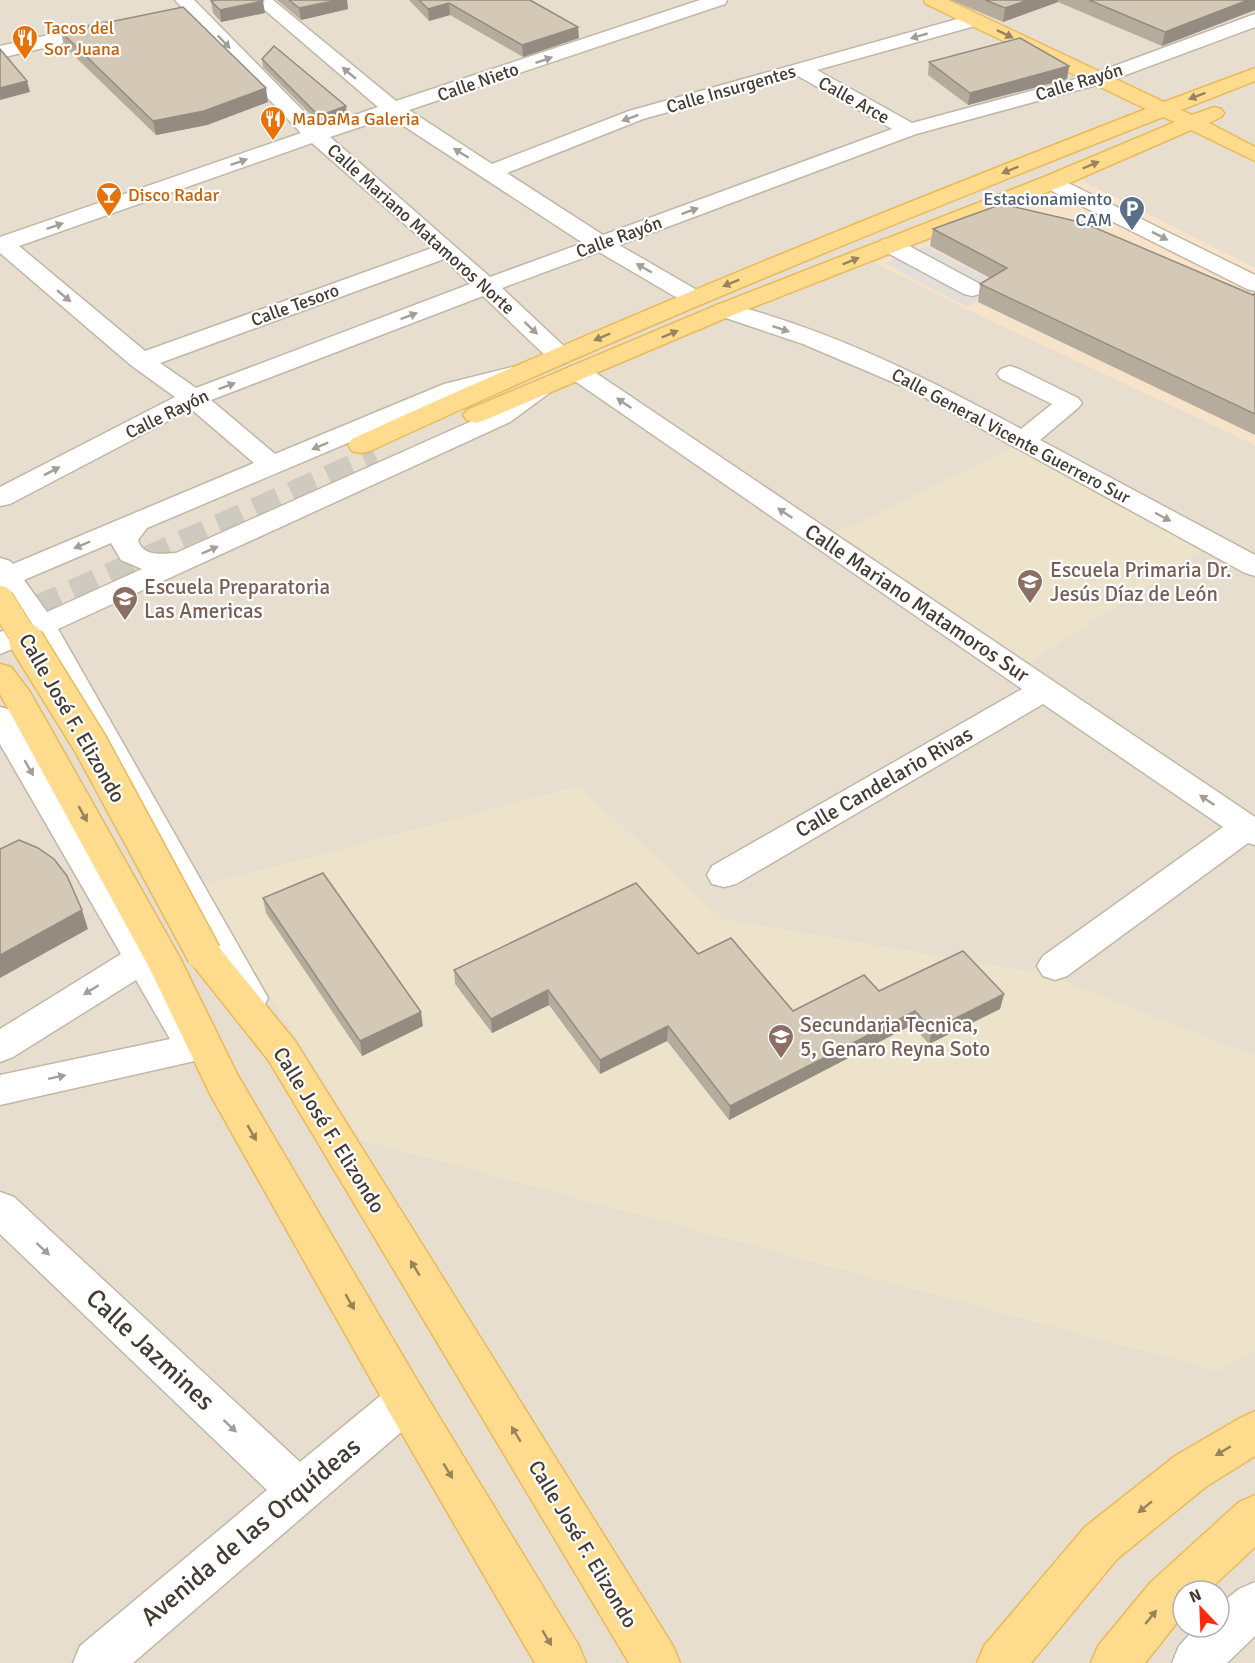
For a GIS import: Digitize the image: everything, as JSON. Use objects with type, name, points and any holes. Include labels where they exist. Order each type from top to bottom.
[{"type":"main road","points":[[933,0],[1191,122],[1255,155]]},
{"type":"main road","points":[[1231,106],[1052,182],[725,310],[569,363],[512,375],[369,451],[539,389],[569,363],[694,298],[1162,109],[1255,74]]},
{"type":"main road","name":"Calle José F. Elizondo","points":[[1,581],[204,954],[282,1051],[656,1663]]},
{"type":"main road","name":"Calle José F. Elizondo","points":[[0,674],[15,692],[154,964],[406,1401],[562,1663]]},
{"type":"main road","points":[[1000,1663],[1101,1543],[1191,1471],[1255,1432]]},
{"type":"main road","points":[[1115,1663],[1166,1599],[1255,1517]]},
{"type":"street","points":[[262,0],[394,110],[601,244],[694,298]]},
{"type":"street","name":"Calle Nieto","points":[[1,245],[315,135],[718,0]]},
{"type":"street","points":[[168,14],[187,4],[212,4]]},
{"type":"street","name":"Calle Mariano Matamoros Norte","points":[[187,4],[315,135],[448,250],[569,363]]},
{"type":"street","name":"Calle Insurgentes","points":[[491,172],[636,115],[975,20]]},
{"type":"street","name":"Calle Rayón","points":[[0,498],[193,399],[486,287],[909,130],[1097,79],[1255,20]]},
{"type":"street","points":[[0,52],[124,24]]},
{"type":"street","name":"Calle Arce","points":[[800,69],[909,130]]},
{"type":"street","points":[[1052,182],[1255,284]]},
{"type":"street","points":[[1,245],[273,466]]},
{"type":"street","points":[[890,245],[972,289]]},
{"type":"street","name":"Calle Tesoro","points":[[141,361],[448,250]]},
{"type":"street","name":"Calle General Vicente Guerrero Sur","points":[[725,310],[812,339],[918,384],[1255,567]]},
{"type":"street","name":"Calle Mariano Matamoros Sur","points":[[569,363],[1251,830]]},
{"type":"street","points":[[1010,374],[1069,403],[1022,441]]},
{"type":"street","points":[[282,1051],[249,997],[41,625],[1,581],[453,389],[512,375]]},
{"type":"street","points":[[85,702],[38,675],[2,641],[501,417],[539,389]]},
{"type":"street","points":[[138,521],[124,539],[124,547],[130,554],[151,562],[182,562]]},
{"type":"street","name":"Calle Candelario Rivas","points":[[724,875],[1044,690]]},
{"type":"street","points":[[0,717],[154,964],[195,1048],[223,1083]]},
{"type":"street","points":[[1055,966],[1251,830]]},
{"type":"street","points":[[0,1047],[154,964]]},
{"type":"street","points":[[0,1090],[195,1048]]},
{"type":"street","name":"Calle Jazmines","points":[[0,1209],[299,1491]]},
{"type":"street","name":"Avenida de las Orquídeas","points":[[97,1663],[406,1401]]},
{"type":"street","points":[[1197,1663],[1218,1637],[1255,1605]]},
{"type":"shaded area","points":[[0,0],[1255,0],[1255,1663],[0,1663]]},
{"type":"shaded area","points":[[1081,180],[1255,268],[1255,445],[966,309],[875,263]]},
{"type":"shaded area","points":[[926,246],[1001,285],[967,307],[884,263]]},
{"type":"shaded area","name":"Escuela Primaria Dr. Jesús Díaz de León","points":[[1018,445],[1208,547],[1029,663],[833,534]]},
{"type":"shaded area","points":[[579,786],[723,919],[1046,974],[1255,1056],[1255,1351],[1217,1371],[361,1140],[200,886]]},
{"type":"building","points":[[289,0],[338,0],[299,8]]},
{"type":"building","points":[[419,0],[530,0],[578,27],[522,45],[449,3],[428,9]]},
{"type":"building","points":[[985,0],[1028,0],[1005,8]]},
{"type":"building","points":[[1089,0],[1248,0],[1165,32]]},
{"type":"building","points":[[211,1],[263,1],[220,10]]},
{"type":"building","points":[[183,7],[266,88],[204,111],[153,121],[61,32]]},
{"type":"building","points":[[1020,38],[1069,66],[970,93],[929,62]]},
{"type":"building","points":[[274,46],[346,106],[319,116],[262,59]]},
{"type":"building","points":[[0,49],[27,81],[0,88]]},
{"type":"building","points":[[1002,204],[1084,223],[1253,295],[1255,293],[1255,414],[980,284],[1007,268],[933,229]]},
{"type":"building","points":[[19,840],[38,848],[54,859],[67,876],[82,910],[0,955],[0,849]]},
{"type":"building","points":[[323,873],[421,1012],[360,1041],[263,898]]},
{"type":"building","points":[[636,883],[698,954],[731,938],[793,1011],[864,975],[879,991],[963,951],[1004,994],[932,1030],[915,1011],[730,1106],[668,1026],[600,1060],[548,990],[491,1019],[454,970]]},
{"type":"tunnel","points":[[0,625],[376,457]]},
{"type":"place","name":"Tacos del Sor Juana","points":[[25,61]]},
{"type":"place","name":"MaDaMa Galeria","points":[[273,142]]},
{"type":"place","name":"Disco Radar","points":[[109,218]]},
{"type":"place","name":"Estacionamiento CAM","points":[[1132,232]]},
{"type":"place","name":"Escuela Primaria Dr. Jesús Díaz de León","points":[[1030,605]]},
{"type":"place","name":"Escuela Preparatoria Las Americas","points":[[125,622]]},
{"type":"place","name":"Secundaria Tecnica, 5, Genaro Reyna Soto","points":[[781,1060]]}]
